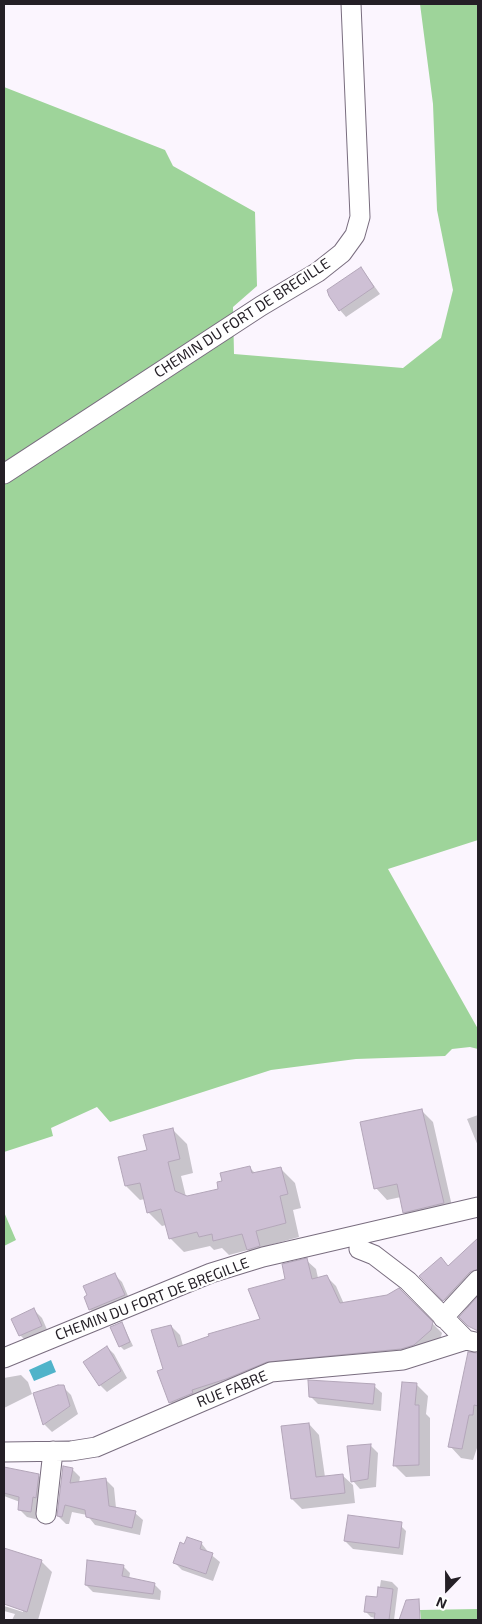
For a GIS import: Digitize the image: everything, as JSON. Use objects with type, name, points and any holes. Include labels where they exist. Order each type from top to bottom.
[{"type":"street","name":"CHEMIN DU FORT DE BREGILLE","points":[[4,474],[236,322],[318,272],[342,253],[355,235],[360,217],[352,4]]},
{"type":"street","name":"CHEMIN DU FORT DE BREGILLE","points":[[4,1358],[211,1273],[263,1257],[478,1207]]},
{"type":"street","name":"RUE FABRE","points":[[358,1250],[374,1255],[408,1282],[442,1318],[472,1342]]},
{"type":"street","points":[[442,1318],[478,1280]]},
{"type":"street","name":"RUE FABRE","points":[[4,1452],[53,1452],[96,1447],[271,1372],[403,1360],[472,1342]]},
{"type":"street","points":[[46,1514],[53,1452]]},
{"type":"green space","points":[[420,4],[478,4],[478,840],[388,869],[478,1029],[478,1049],[470,1047],[452,1049],[445,1056],[356,1059],[271,1070],[110,1122],[97,1107],[51,1128],[53,1136],[4,1152],[4,87],[165,150],[173,166],[255,212],[257,286],[233,307],[234,354],[403,368],[441,338],[453,290],[437,210],[433,104]]},
{"type":"green space","points":[[4,1212],[16,1240],[4,1246]]},
{"type":"green space","points":[[478,1609],[478,1620],[421,1620],[420,1610]]},
{"type":"water","points":[[51,1360],[56,1372],[34,1381],[29,1370]]},
{"type":"building","points":[[361,267],[374,287],[339,311],[327,290]]},
{"type":"building","points":[[422,1109],[444,1203],[403,1213],[397,1184],[374,1189],[360,1122]]},
{"type":"building","points":[[173,1128],[180,1159],[168,1162],[175,1191],[187,1196],[218,1189],[217,1182],[222,1181],[220,1173],[250,1166],[252,1173],[281,1167],[288,1194],[280,1196],[286,1223],[256,1231],[260,1246],[247,1250],[242,1234],[213,1241],[212,1234],[199,1237],[197,1232],[169,1239],[161,1209],[147,1213],[140,1183],[125,1186],[118,1157],[147,1150],[143,1135]]},
{"type":"building","points":[[478,1238],[478,1269],[470,1272],[443,1301],[419,1276],[441,1257],[448,1266]]},
{"type":"building","points":[[307,1258],[312,1279],[327,1275],[340,1303],[387,1295],[399,1288],[433,1322],[431,1330],[414,1345],[401,1349],[267,1362],[226,1379],[192,1390],[193,1393],[169,1403],[157,1371],[163,1369],[151,1330],[171,1325],[178,1347],[209,1336],[208,1334],[260,1319],[248,1289],[285,1279],[282,1264]]},
{"type":"building","points":[[115,1273],[125,1295],[89,1310],[84,1297],[87,1295],[83,1286]]},
{"type":"building","points":[[478,1296],[478,1331],[468,1326],[459,1317]]},
{"type":"building","points":[[34,1308],[42,1326],[19,1336],[11,1319]]},
{"type":"building","points":[[122,1322],[130,1342],[119,1347],[110,1327]]},
{"type":"building","points":[[107,1346],[121,1371],[99,1386],[83,1362]]},
{"type":"building","points":[[468,1352],[478,1353],[478,1406],[474,1405],[473,1415],[469,1415],[462,1449],[448,1447]]},
{"type":"building","points":[[308,1380],[375,1384],[373,1404],[309,1397]]},
{"type":"building","points":[[402,1382],[417,1383],[415,1405],[419,1405],[419,1465],[393,1466]]},
{"type":"building","points":[[64,1385],[70,1406],[43,1425],[33,1393]]},
{"type":"building","points":[[309,1423],[316,1477],[343,1474],[345,1493],[291,1499],[281,1426]]},
{"type":"building","points":[[371,1444],[368,1479],[351,1482],[347,1446]]},
{"type":"building","points":[[63,1466],[73,1468],[70,1483],[106,1478],[109,1506],[136,1511],[132,1528],[86,1517],[85,1510],[65,1505],[62,1517],[57,1516]]},
{"type":"building","points":[[4,1467],[39,1474],[36,1498],[33,1497],[31,1512],[18,1510],[19,1497],[4,1493]]},
{"type":"building","points":[[348,1515],[402,1522],[399,1548],[344,1541]]},
{"type":"building","points":[[187,1537],[202,1542],[200,1549],[213,1553],[206,1574],[173,1563],[180,1542],[184,1544]]},
{"type":"building","points":[[4,1548],[42,1560],[27,1612],[4,1604]]},
{"type":"building","points":[[87,1560],[124,1565],[122,1576],[155,1583],[153,1594],[85,1585]]},
{"type":"building","points":[[378,1587],[393,1589],[389,1620],[374,1620],[375,1613],[364,1612],[366,1596],[377,1597]]},
{"type":"building","points":[[419,1599],[420,1620],[399,1620],[406,1600]]}]
